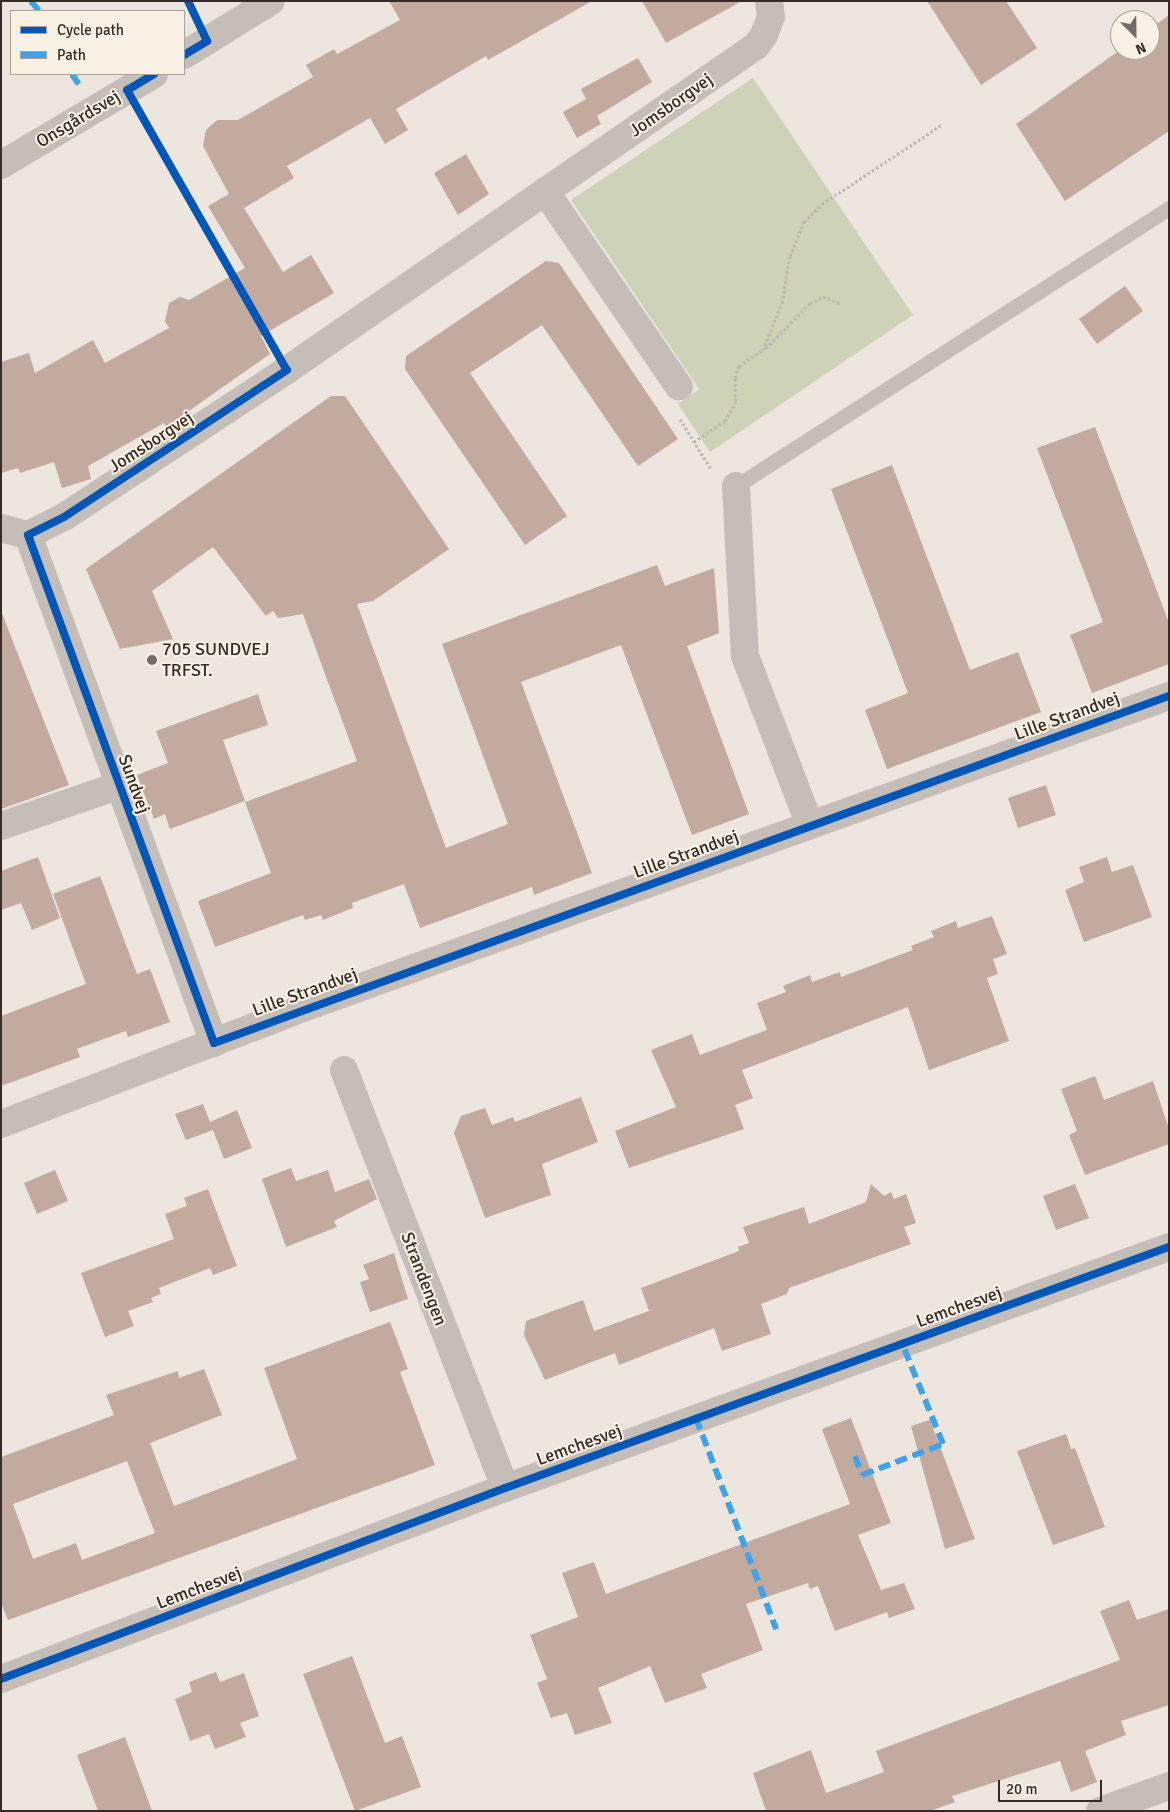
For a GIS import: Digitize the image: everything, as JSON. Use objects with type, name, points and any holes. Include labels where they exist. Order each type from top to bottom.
[{"type":"street","points":[[185,54],[271,1]]},
{"type":"street","name":"Jomsborgvej","points":[[28,535],[64,517],[288,370],[756,46],[764,36],[771,17],[769,1]]},
{"type":"street","name":"Onsgårdsvej","points":[[1,165],[152,75]]},
{"type":"street","points":[[546,191],[679,387]]},
{"type":"street","points":[[736,486],[745,656],[810,825]]},
{"type":"street","points":[[1,528],[28,535]]},
{"type":"street","name":"Sundvej","points":[[28,535],[118,786],[214,1042]]},
{"type":"street","name":"Lille Strandvej","points":[[1,1124],[214,1042],[1169,696]]},
{"type":"street","name":"Sundvej","points":[[1,826],[118,786]]},
{"type":"street","name":"Strandengen","points":[[344,1070],[504,1488]]},
{"type":"street","name":"Lemchesvej","points":[[1,1679],[504,1488],[1169,1247]]},
{"type":"street","points":[[1100,1811],[1169,1786]]},
{"type":"lane","points":[[736,486],[1169,208]]},
{"type":"path","points":[[764,350],[782,303],[790,256],[804,222],[822,204],[943,124]]},
{"type":"path","points":[[694,442],[724,420],[736,401],[735,378],[739,366],[764,350],[810,303],[822,297],[842,304]]},
{"type":"path","points":[[679,387],[671,404],[711,470],[736,486]]},
{"type":"green space","points":[[753,78],[913,315],[710,452],[678,404],[699,389],[571,200]]},
{"type":"building","points":[[389,1],[592,1],[488,60],[486,56],[396,109],[408,130],[385,144],[370,118],[287,166],[294,178],[244,208],[283,272],[311,255],[334,293],[261,336],[270,354],[166,427],[164,423],[88,466],[91,479],[62,488],[54,462],[20,473],[18,468],[1,473],[1,362],[29,353],[35,373],[93,340],[105,363],[169,328],[165,321],[169,303],[180,297],[189,300],[245,268],[208,206],[229,194],[203,146],[206,130],[217,120],[238,120],[313,77],[306,65],[334,49],[337,54],[400,20]]},
{"type":"building","points":[[642,1],[742,1],[666,43]]},
{"type":"building","points":[[927,1],[1006,1],[1037,48],[981,85]]},
{"type":"building","points":[[1169,15],[1169,131],[1065,201],[1016,124],[1110,57],[1110,60],[1160,60],[1160,22]]},
{"type":"building","points":[[638,58],[652,82],[597,116],[601,124],[577,138],[563,112],[586,99],[581,89]]},
{"type":"building","points":[[466,154],[489,194],[458,215],[434,173]]},
{"type":"building","points":[[546,261],[559,263],[678,439],[638,466],[542,325],[470,373],[567,516],[525,545],[405,369],[406,356]]},
{"type":"building","points":[[1125,286],[1143,311],[1097,344],[1079,319]]},
{"type":"building","points":[[331,396],[345,396],[449,549],[373,601],[357,604],[446,848],[508,824],[442,644],[657,565],[665,586],[714,568],[719,633],[687,646],[749,814],[692,835],[621,645],[521,682],[592,873],[534,895],[532,887],[420,928],[404,884],[352,903],[353,908],[323,920],[321,915],[305,920],[303,915],[215,947],[198,901],[271,873],[245,802],[357,761],[303,614],[278,618],[273,611],[266,616],[213,547],[152,591],[173,639],[120,649],[86,569]]},
{"type":"building","points":[[1095,427],[1169,623],[1169,664],[1092,693],[1070,635],[1103,622],[1037,448]]},
{"type":"building","points":[[892,465],[970,670],[1018,652],[1041,712],[887,769],[865,710],[908,693],[831,489]]},
{"type":"building","points":[[1,611],[69,785],[1,809]]},
{"type":"building","points":[[258,694],[268,725],[223,740],[245,801],[170,829],[165,814],[154,819],[137,775],[168,763],[156,731]]},
{"type":"building","points":[[1046,785],[1056,815],[1018,828],[1008,798]]},
{"type":"building","points":[[38,857],[60,918],[32,930],[21,903],[1,910],[1,871]]},
{"type":"building","points":[[1107,857],[1112,872],[1133,865],[1152,917],[1084,942],[1065,890],[1084,882],[1079,867]]},
{"type":"building","points":[[100,876],[137,974],[150,969],[170,1022],[128,1037],[126,1031],[77,1049],[80,1057],[1,1086],[1,1016],[86,984],[53,894]]},
{"type":"building","points":[[992,916],[1007,954],[993,959],[998,974],[987,978],[1009,1041],[929,1070],[908,1007],[742,1070],[753,1098],[735,1105],[744,1129],[629,1168],[615,1131],[676,1107],[651,1050],[692,1034],[700,1055],[767,1030],[757,1003],[786,992],[783,986],[810,975],[812,982],[840,972],[841,977],[913,950],[911,946],[934,937],[931,931],[956,921],[958,928]]},
{"type":"building","points":[[1095,1076],[1104,1100],[1153,1081],[1169,1129],[1169,1144],[1085,1175],[1069,1135],[1077,1131],[1061,1089]]},
{"type":"building","points":[[581,1097],[598,1142],[542,1164],[551,1195],[485,1218],[454,1133],[461,1116],[485,1108],[492,1125],[513,1117],[515,1122]]},
{"type":"building","points":[[203,1104],[210,1122],[237,1110],[252,1148],[224,1159],[213,1130],[186,1140],[175,1114]]},
{"type":"building","points":[[291,1168],[296,1181],[328,1170],[335,1192],[369,1179],[377,1199],[334,1221],[337,1227],[286,1247],[262,1179]]},
{"type":"building","points":[[55,1170],[68,1201],[37,1214],[24,1183]]},
{"type":"building","points":[[871,1184],[884,1196],[891,1192],[894,1199],[906,1194],[916,1223],[904,1227],[911,1244],[789,1288],[787,1294],[761,1304],[771,1334],[722,1351],[714,1328],[619,1365],[615,1353],[545,1380],[524,1335],[526,1321],[583,1300],[594,1331],[649,1311],[641,1288],[739,1251],[738,1247],[749,1243],[743,1227],[804,1207],[809,1224],[866,1202]]},
{"type":"building","points":[[1075,1184],[1089,1218],[1056,1230],[1043,1196]]},
{"type":"building","points":[[208,1189],[237,1266],[213,1275],[210,1268],[159,1288],[161,1294],[151,1298],[153,1302],[128,1311],[134,1326],[105,1337],[81,1273],[174,1239],[165,1214],[187,1206],[184,1198]]},
{"type":"building","points":[[394,1253],[408,1299],[370,1312],[360,1282],[369,1279],[363,1265]]},
{"type":"building","points":[[390,1322],[408,1369],[400,1372],[435,1465],[8,1620],[1,1603],[1,1457],[114,1415],[106,1395],[178,1371],[179,1378],[204,1369],[222,1415],[150,1443],[174,1506],[297,1459],[264,1368]],"holes":[[[127,1461],[155,1533],[82,1560],[76,1543],[33,1559],[13,1504]]]},
{"type":"building","points":[[851,1418],[891,1523],[858,1535],[881,1590],[904,1583],[915,1609],[889,1618],[887,1612],[835,1631],[818,1586],[810,1589],[808,1583],[746,1604],[763,1650],[701,1674],[707,1688],[665,1703],[650,1666],[598,1688],[612,1723],[575,1735],[567,1713],[551,1718],[537,1683],[547,1679],[530,1635],[578,1617],[562,1573],[594,1562],[606,1594],[850,1504],[822,1429]]},
{"type":"building","points":[[930,1420],[975,1539],[945,1549],[911,1426]]},
{"type":"building","points":[[1066,1434],[1071,1449],[1075,1448],[1105,1527],[1053,1545],[1017,1451]]},
{"type":"building","points":[[1129,1600],[1137,1620],[1169,1609],[1169,1705],[1121,1721],[1126,1735],[1085,1751],[1097,1782],[1071,1792],[1060,1761],[952,1796],[955,1802],[930,1811],[766,1811],[753,1773],[811,1750],[826,1793],[884,1772],[876,1751],[1120,1660],[1100,1611]]},
{"type":"building","points":[[352,1656],[385,1743],[402,1736],[421,1787],[355,1811],[303,1674]]},
{"type":"building","points":[[216,1672],[220,1682],[244,1673],[259,1716],[240,1723],[246,1737],[215,1749],[209,1734],[190,1741],[175,1699],[192,1692],[189,1682]]},
{"type":"building","points":[[125,1737],[152,1811],[98,1811],[77,1755]]},
{"type":"marked path","points":[[31,1],[38,10]]},
{"type":"marked path","points":[[73,75],[81,88]]},
{"type":"marked path","points":[[855,1456],[862,1475],[943,1444],[902,1343]]},
{"type":"marked path","points":[[696,1418],[776,1629]]},
{"type":"cycle path","points":[[185,54],[207,41],[188,1]]},
{"type":"cycle path","points":[[152,75],[127,90],[287,370],[64,517],[28,535],[214,1043],[1169,696]]},
{"type":"cycle path","points":[[1,1679],[505,1488],[1169,1247]]},
{"type":"place","name":"705 SUNDVEJ TRFST.","points":[[152,660]]}]
